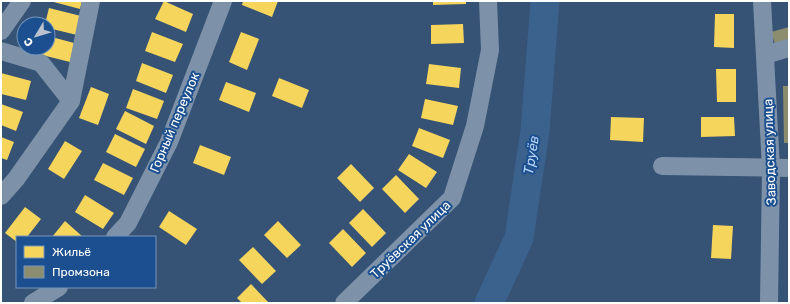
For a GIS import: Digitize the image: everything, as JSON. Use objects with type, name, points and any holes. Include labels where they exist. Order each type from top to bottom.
[{"type":"street","points":[[1,31],[22,1]]},
{"type":"street","points":[[1,196],[16,179],[72,101],[91,1]]},
{"type":"street","name":"Горный переулок","points":[[116,236],[128,223],[169,142],[223,1]]},
{"type":"street","name":"Труёвская улица","points":[[344,303],[452,198],[475,126],[490,50],[488,1]]},
{"type":"street","name":"Заводская улица","points":[[762,1],[771,168],[769,303]]},
{"type":"street","points":[[765,55],[789,48]]},
{"type":"street","points":[[1,51],[41,63],[72,101]]},
{"type":"street","points":[[662,166],[789,168]]},
{"type":"street","points":[[33,303],[57,288]]},
{"type":"building: Жильё","points":[[50,1],[82,1],[80,9]]},
{"type":"building: Жильё","points":[[164,1],[193,14],[186,32],[155,19]]},
{"type":"building: Жильё","points":[[243,1],[278,1],[272,17],[242,5]]},
{"type":"building: Жильё","points":[[433,1],[466,1],[466,4],[433,5]]},
{"type":"building: Жильё","points":[[49,8],[81,16],[77,35],[56,30],[56,16],[47,16]]},
{"type":"building: Жильё","points":[[715,14],[734,14],[734,48],[714,47]]},
{"type":"building: Жильё","points":[[463,24],[464,43],[431,44],[431,25]]},
{"type":"building: Жильё","points":[[152,32],[183,44],[175,62],[145,51]]},
{"type":"building: Жильё","points":[[241,32],[259,39],[247,70],[229,62]]},
{"type":"building: Жильё","points":[[56,38],[74,43],[70,62],[46,56],[56,56]]},
{"type":"building: Жильё","points":[[142,63],[173,75],[166,93],[136,81]]},
{"type":"building: Жильё","points":[[429,64],[461,68],[459,88],[426,84]]},
{"type":"building: Жильё","points":[[716,69],[736,69],[736,102],[717,102]]},
{"type":"building: Жильё","points":[[1,73],[31,81],[26,100],[1,94]]},
{"type":"building: Жильё","points":[[279,78],[309,90],[302,108],[272,96]]},
{"type":"building: Жильё","points":[[226,82],[256,93],[249,112],[219,100]]},
{"type":"building: Жильё","points":[[91,87],[109,94],[98,125],[79,118]]},
{"type":"building: Жильё","points":[[133,89],[164,101],[157,119],[126,108]]},
{"type":"building: Жильё","points":[[425,99],[458,106],[453,125],[421,118]]},
{"type":"building: Жильё","points":[[1,104],[23,112],[16,131],[1,125]]},
{"type":"building: Жильё","points":[[125,111],[154,126],[146,144],[116,129]]},
{"type":"building: Жильё","points":[[611,117],[644,118],[643,142],[610,140]]},
{"type":"building: Жильё","points":[[701,117],[734,117],[735,136],[701,137]]},
{"type":"building: Жильё","points":[[419,128],[450,140],[443,158],[412,146]]},
{"type":"building: Жильё","points":[[115,134],[145,149],[136,167],[106,152]]},
{"type":"building: Жильё","points":[[1,137],[14,142],[7,160],[1,158]]},
{"type":"building: Жильё","points":[[65,141],[82,151],[64,179],[48,169]]},
{"type":"building: Жильё","points":[[200,145],[231,157],[224,175],[193,163]]},
{"type":"building: Жильё","points":[[409,154],[437,172],[426,188],[398,170]]},
{"type":"building: Жильё","points":[[103,163],[133,178],[124,195],[94,180]]},
{"type":"building: Жильё","points":[[351,164],[374,188],[360,202],[337,178]]},
{"type":"building: Жильё","points":[[396,175],[419,199],[405,213],[382,189]]},
{"type":"building: Жильё","points":[[85,195],[114,213],[103,229],[75,212]]},
{"type":"building: Жильё","points":[[25,207],[41,219],[28,236],[16,236],[16,241],[5,233]]},
{"type":"building: Жильё","points":[[363,209],[386,233],[372,247],[349,223]]},
{"type":"building: Жильё","points":[[169,211],[197,229],[186,245],[159,227]]},
{"type":"building: Жильё","points":[[65,221],[82,236],[53,236]]},
{"type":"building: Жильё","points":[[278,221],[301,245],[287,258],[264,235]]},
{"type":"building: Жильё","points":[[713,225],[733,226],[731,259],[711,258]]},
{"type":"building: Жильё","points":[[343,229],[366,253],[352,267],[329,243]]},
{"type":"building: Жильё","points":[[253,247],[276,271],[262,284],[239,260]]},
{"type":"building: Жильё","points":[[251,284],[269,303],[242,303],[237,298]]},
{"type":"building: Промзона","points":[[789,27],[789,40],[775,44],[771,32]]},
{"type":"building: Промзона","points":[[783,86],[789,86],[789,143],[784,143]]},
{"type":"waterway","name":"Труёв","points":[[489,303],[519,238],[535,131],[545,1]]}]
